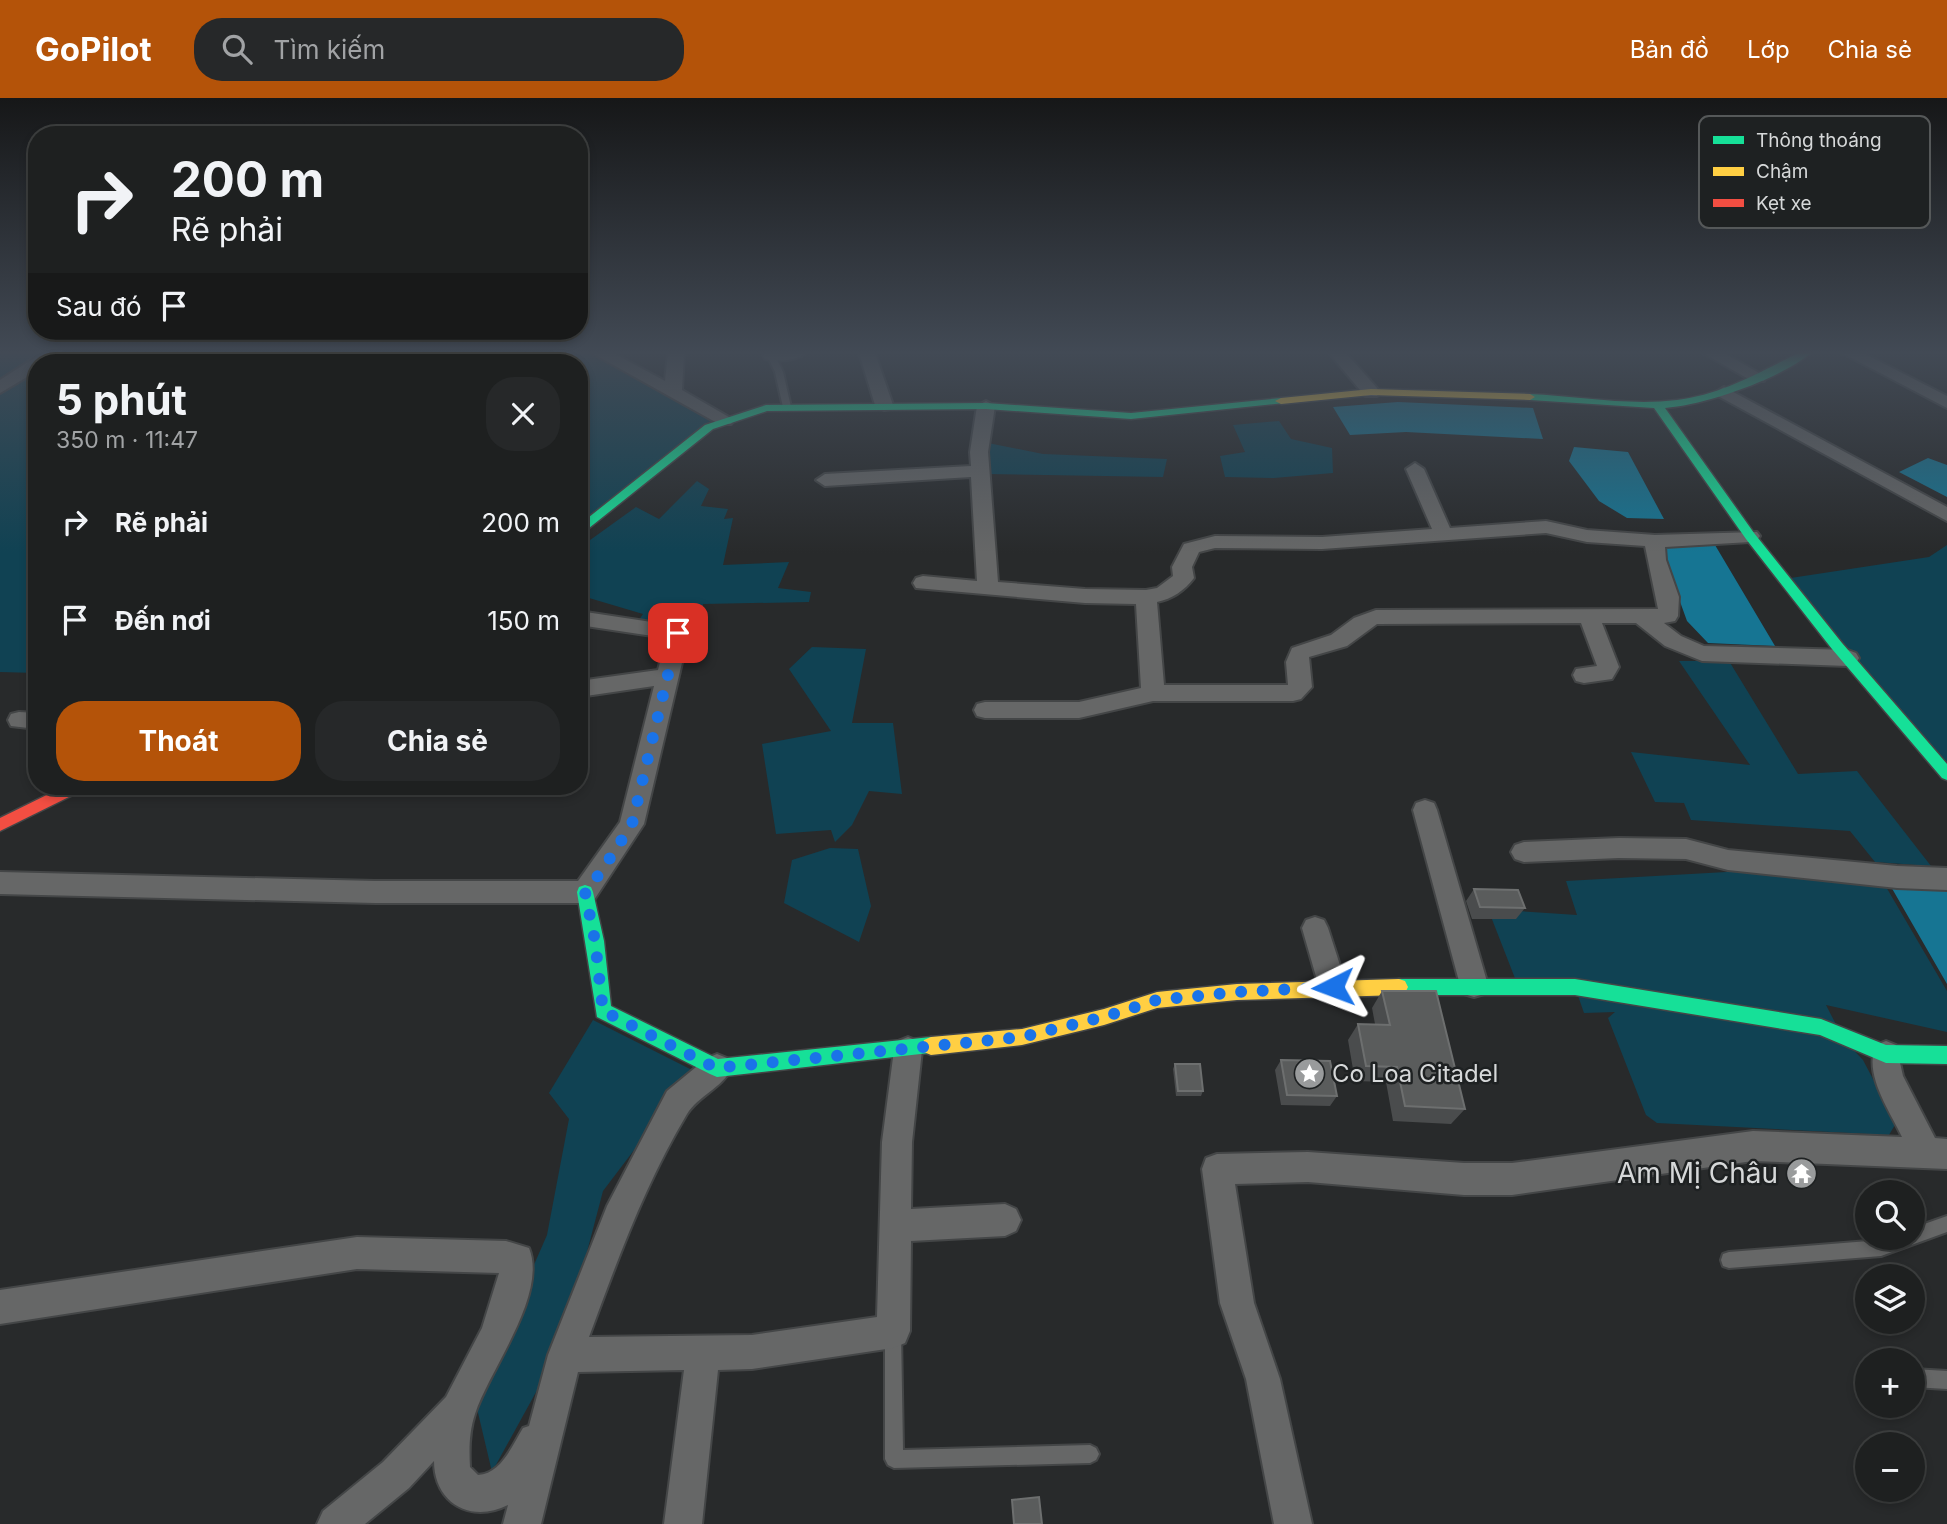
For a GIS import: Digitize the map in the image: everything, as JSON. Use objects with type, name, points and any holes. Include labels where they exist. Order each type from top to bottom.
[{"type":"street","points":[[588,525],[709,427],[725,420]]},
{"type":"street","points":[[984,420],[979,471],[988,588]]},
{"type":"street","points":[[1667,420],[1750,536],[1848,659],[1947,774]]},
{"type":"street","points":[[1774,420],[1947,515]]},
{"type":"street","points":[[1415,469],[1444,535]]},
{"type":"street","points":[[825,480],[979,471]]},
{"type":"street","points":[[923,583],[1085,596],[1146,597],[1163,594],[1184,578],[1182,567],[1191,548],[1215,542],[1322,543],[1546,527],[1587,536],[1655,541],[1750,536]]},
{"type":"street","points":[[985,710],[1079,710],[1153,694],[1297,692],[1301,687],[1297,662],[1300,653],[1335,643],[1360,621],[1376,617],[1668,616],[1672,603],[1653,554],[1655,541]]},
{"type":"street","points":[[1146,597],[1153,694]]},
{"type":"street","points":[[1584,675],[1604,673],[1608,667],[1589,618]]},
{"type":"street","points":[[1643,618],[1673,641],[1702,653],[1848,659]]},
{"type":"street","points":[[585,892],[632,824],[678,633],[588,619]]},
{"type":"street","points":[[588,688],[668,677]]},
{"type":"street","points":[[0,825],[60,795]]},
{"type":"street","points":[[1425,810],[1474,985]]},
{"type":"street","points":[[1524,852],[1619,848],[1686,849],[1728,860],[1897,877],[1947,879]]},
{"type":"street","points":[[0,883],[321,891],[585,892]]},
{"type":"street","points":[[585,892],[595,941],[603,1011],[716,1068],[1022,1037],[1104,1017],[1157,1000],[1333,987],[1474,985],[1575,987],[1821,1027],[1886,1054],[1947,1055]]},
{"type":"street","points":[[1315,928],[1333,987]]},
{"type":"street","points":[[565,1355],[752,1352],[893,1331],[897,1142],[908,1049]]},
{"type":"street","points":[[1886,1054],[1889,1078],[1939,1159]]},
{"type":"street","points":[[522,1524],[565,1355],[618,1217],[678,1101],[716,1068]]},
{"type":"street","points":[[1293,1524],[1263,1380],[1237,1303],[1217,1169],[1308,1167],[1464,1179],[1512,1179],[1753,1146],[1939,1159]]},
{"type":"street","points":[[896,1226],[1005,1220]]},
{"type":"street","points":[[0,1307],[357,1253],[506,1257],[517,1260],[515,1280],[496,1336],[458,1409],[451,1440],[452,1475],[470,1494],[494,1493],[513,1478],[549,1419]]},
{"type":"street","points":[[683,1524],[703,1353]]},
{"type":"street","points":[[335,1524],[396,1475],[458,1409]]},
{"type":"lane","points":[[1925,1232],[1947,1224]]},
{"type":"lane","points":[[1729,1260],[1856,1250]]},
{"type":"lane","points":[[893,1331],[894,1459],[1090,1454]]},
{"type":"lane","points":[[1925,1379],[1947,1380]]},
{"type":"shaded area","points":[[0,420],[28,420],[28,673],[0,672]]},
{"type":"shaded area","points":[[588,420],[725,420],[588,525]]},
{"type":"shaded area","points":[[1341,420],[1537,420],[1543,439],[1406,432],[1350,435]]},
{"type":"shaded area","points":[[1279,421],[1291,439],[1332,448],[1333,473],[1274,478],[1225,477],[1220,456],[1245,452],[1233,425]]},
{"type":"shaded area","points":[[988,443],[1043,454],[1167,459],[1163,477],[987,474]]},
{"type":"shaded area","points":[[1574,447],[1628,452],[1664,519],[1627,518],[1599,501],[1569,461]]},
{"type":"shaded area","points":[[1928,458],[1947,465],[1947,497],[1899,472]]},
{"type":"shaded area","points":[[697,481],[709,489],[701,506],[728,509],[724,519],[733,518],[723,565],[789,562],[778,588],[811,592],[809,602],[703,604],[696,633],[639,620],[643,614],[588,598],[588,542],[636,507],[659,519]]},
{"type":"shaded area","points":[[1667,543],[1715,545],[1775,646],[1708,643],[1687,621],[1661,549]]},
{"type":"shaded area","points":[[1947,545],[1947,774],[1784,579],[1929,557]]},
{"type":"shaded area","points":[[812,647],[866,649],[852,723],[893,723],[902,794],[869,791],[852,825],[835,842],[831,830],[776,834],[762,744],[831,731],[789,669]]},
{"type":"shaded area","points":[[1679,661],[1729,661],[1798,774],[1857,771],[1931,866],[1875,862],[1850,831],[1691,820],[1684,803],[1655,802],[1631,752],[1750,765]]},
{"type":"shaded area","points":[[830,848],[858,849],[871,906],[859,942],[784,903],[792,860]]},
{"type":"shaded area","points":[[1744,871],[1882,880],[1947,991],[1947,1032],[1826,1005],[1844,1040],[1863,1060],[1896,1123],[1889,1135],[1657,1123],[1646,1115],[1608,1018],[1615,1012],[1584,1013],[1575,987],[1518,986],[1488,909],[1577,915],[1566,881]]},
{"type":"shaded area","points":[[1890,885],[1947,887],[1947,984]]},
{"type":"shaded area","points":[[593,1020],[694,1071],[603,1191],[563,1343],[492,1472],[475,1400],[547,1235],[569,1119],[549,1093]]},
{"type":"building","points":[[1474,889],[1518,890],[1525,908],[1480,907]]},
{"type":"building","points":[[1382,991],[1436,991],[1465,1109],[1405,1106],[1397,1067],[1366,1066],[1358,1024],[1390,1025]]},
{"type":"building","points":[[1281,1060],[1330,1061],[1337,1096],[1287,1095]]},
{"type":"building","points":[[1175,1064],[1200,1064],[1203,1091],[1178,1091]]},
{"type":"building","points":[[1039,1497],[1042,1524],[1014,1524],[1012,1500]]},
{"type":"traffic: fast","points":[[588,525],[709,427],[731,420]]},
{"type":"traffic: fast","points":[[1667,420],[1750,536],[1837,646],[1947,774]]},
{"type":"traffic: fast","points":[[585,892],[595,941],[603,1011],[717,1068],[931,1046]]},
{"type":"traffic: fast","points":[[1399,987],[1575,987],[1821,1027],[1886,1054],[1947,1055]]},
{"type":"traffic: slow","points":[[931,1046],[1022,1037],[1104,1017],[1157,1000],[1237,992],[1399,987]]},
{"type":"traffic: jam","points":[[0,825],[60,795]]},
{"type":"place","name":"Co Loa Citadel","points":[[1309,1074]]},
{"type":"place","name":"Am Mị Châu","points":[[1801,1173]]},
{"type":"route","points":[[678,633],[632,824],[585,892],[595,941],[603,1011],[716,1068],[1022,1037],[1104,1017],[1157,1000],[1333,987]]}]
